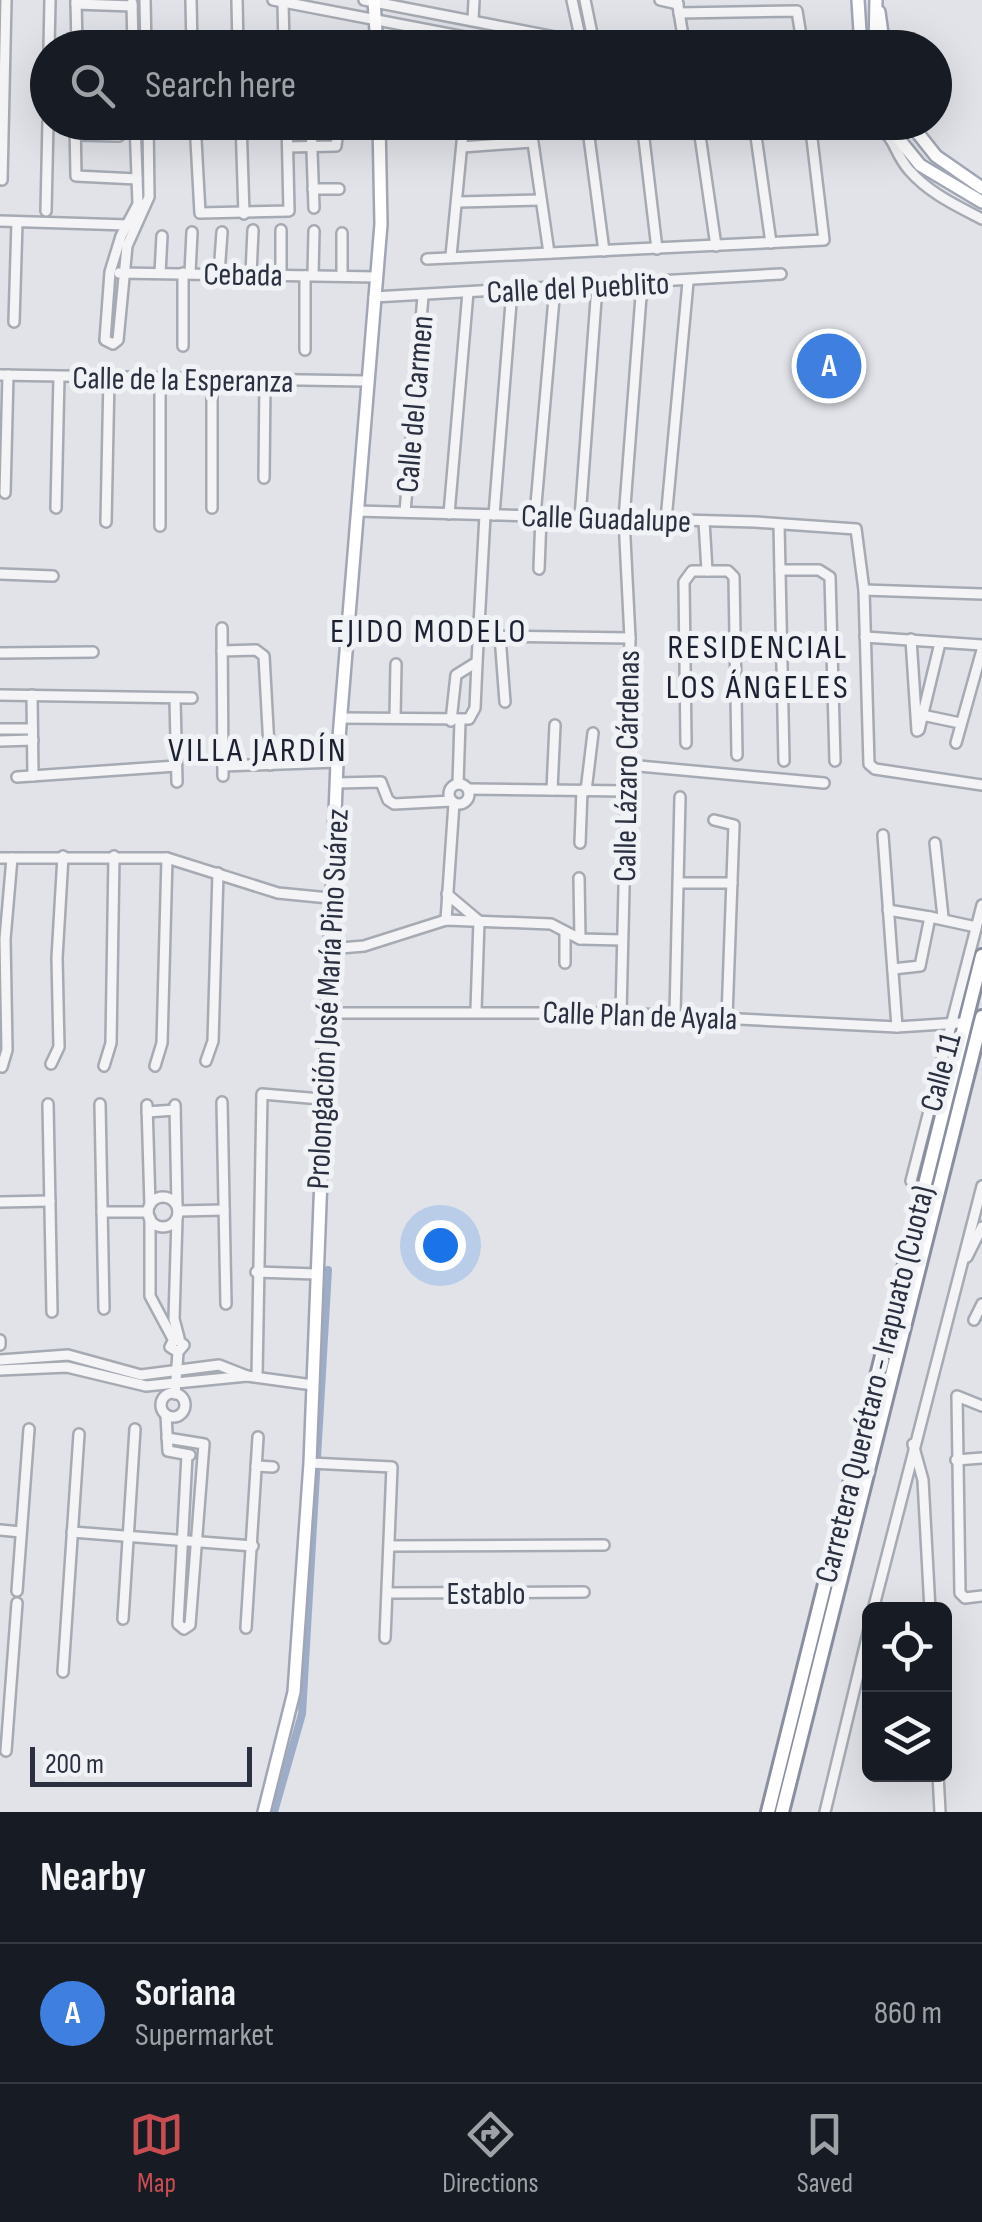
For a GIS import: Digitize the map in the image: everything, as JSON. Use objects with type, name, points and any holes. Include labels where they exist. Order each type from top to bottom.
[{"type":"highway","name":"Carretera Querétaro - Irapuato (Cuota)","points":[[768,1812],[982,956]]},
{"type":"highway","name":"Carretera Querétaro - Irapuato (Cuota)","points":[[782,1812],[982,1018]]},
{"type":"main road","points":[[858,0],[860,30]]},
{"type":"main road","points":[[875,30],[876,0]]},
{"type":"main road","points":[[876,0],[881,30]]},
{"type":"main road","points":[[371,1],[376,30]]},
{"type":"main road","name":"Prolongación José María Pino Suárez","points":[[264,1812],[294,1692],[310,1463],[330,898],[340,718],[381,224],[379,140]]},
{"type":"main road","points":[[897,140],[920,165],[982,202]]},
{"type":"main road","points":[[923,140],[936,156],[982,188]]},
{"type":"street","points":[[2,180],[6,0]]},
{"type":"street","points":[[49,30],[50,0]]},
{"type":"street","points":[[145,0],[146,30]]},
{"type":"street","points":[[191,0],[192,30]]},
{"type":"street","points":[[237,0],[238,30]]},
{"type":"street","points":[[473,20],[474,0]]},
{"type":"street","points":[[572,0],[577,30]]},
{"type":"street","points":[[585,0],[591,30]]},
{"type":"street","points":[[660,0],[678,6],[796,10],[800,30]]},
{"type":"street","points":[[282,30],[278,1],[376,16],[425,30]]},
{"type":"street","points":[[371,1],[410,4],[519,30]]},
{"type":"street","points":[[76,30],[76,2],[132,3],[133,30]]},
{"type":"street","points":[[46,211],[48,140]]},
{"type":"street","points":[[75,140],[76,176],[136,179]]},
{"type":"street","points":[[116,273],[118,340],[113,344],[106,340],[116,273],[138,204],[135,140]]},
{"type":"street","points":[[131,225],[149,197],[148,140]]},
{"type":"street","points":[[196,140],[200,213],[244,214],[289,211],[288,140]]},
{"type":"street","points":[[242,140],[244,214]]},
{"type":"street","points":[[312,140],[314,208]]},
{"type":"street","points":[[288,146],[339,144],[339,140]]},
{"type":"street","points":[[451,256],[463,140]]},
{"type":"street","points":[[590,140],[604,251]]},
{"type":"street","points":[[644,140],[657,249]]},
{"type":"street","points":[[701,140],[716,246]]},
{"type":"street","points":[[757,140],[771,244]]},
{"type":"street","points":[[427,259],[824,240],[812,140]]},
{"type":"street","points":[[894,140],[906,166],[924,184],[982,218]]},
{"type":"street","points":[[462,147],[532,142],[550,252]]},
{"type":"street","points":[[313,189],[340,188]]},
{"type":"street","points":[[458,202],[540,200]]},
{"type":"street","points":[[0,221],[131,225]]},
{"type":"street","points":[[14,322],[17,222]]},
{"type":"street","points":[[251,274],[253,230]]},
{"type":"street","points":[[281,230],[281,276]]},
{"type":"street","points":[[305,350],[314,230]]},
{"type":"street","points":[[183,346],[192,232]]},
{"type":"street","points":[[220,274],[222,232]]},
{"type":"street","points":[[342,233],[342,275]]},
{"type":"street","points":[[160,273],[162,236]]},
{"type":"street","name":"Cebada","points":[[116,273],[376,277]]},
{"type":"street","name":"Calle del Pueblito","points":[[374,297],[782,274]]},
{"type":"street","points":[[666,520],[688,282]]},
{"type":"street","name":"Calle Lázaro Cárdenas","points":[[621,1012],[630,638],[624,519],[642,284]]},
{"type":"street","points":[[580,518],[597,286]]},
{"type":"street","points":[[538,569],[538,516],[555,287]]},
{"type":"street","points":[[340,718],[456,720],[473,716],[512,290]]},
{"type":"street","points":[[449,514],[468,292]]},
{"type":"street","name":"Calle del Carmen","points":[[405,512],[423,296]]},
{"type":"street","points":[[4,375],[5,493]]},
{"type":"street","name":"Calle de la Esperanza","points":[[4,375],[366,381]]},
{"type":"street","points":[[56,508],[59,377]]},
{"type":"street","points":[[106,522],[109,378]]},
{"type":"street","points":[[160,380],[160,526]]},
{"type":"street","points":[[212,380],[212,508]]},
{"type":"street","points":[[264,478],[265,380]]},
{"type":"street","name":"Calle Guadalupe","points":[[357,511],[704,521],[856,530],[864,590]]},
{"type":"street","points":[[704,521],[707,571]]},
{"type":"street","points":[[779,525],[784,761]]},
{"type":"street","points":[[780,570],[819,570],[830,577],[834,760]]},
{"type":"street","points":[[686,743],[684,582],[689,573],[728,571],[734,578],[737,755]]},
{"type":"street","points":[[0,574],[54,576]]},
{"type":"street","points":[[982,594],[864,590],[872,768],[982,785]]},
{"type":"street","points":[[222,628],[223,771],[266,762],[338,758]]},
{"type":"street","points":[[480,636],[630,638]]},
{"type":"street","points":[[500,636],[504,702]]},
{"type":"street","points":[[865,637],[982,647],[956,743]]},
{"type":"street","points":[[911,639],[917,731],[940,644]]},
{"type":"street","points":[[222,651],[256,650],[264,656],[266,762]]},
{"type":"street","points":[[0,653],[93,652]]},
{"type":"street","points":[[336,783],[382,782],[388,800],[394,804],[467,801],[456,720],[456,675],[477,662]]},
{"type":"street","points":[[395,718],[396,664]]},
{"type":"street","points":[[0,695],[192,698]]},
{"type":"street","points":[[32,696],[33,776]]},
{"type":"street","points":[[175,699],[177,782]]},
{"type":"street","points":[[922,716],[960,724]]},
{"type":"street","points":[[552,790],[555,725]]},
{"type":"street","points":[[0,730],[32,735]]},
{"type":"street","points":[[580,843],[594,732]]},
{"type":"street","points":[[0,741],[32,735]]},
{"type":"street","points":[[628,765],[669,765],[824,783]]},
{"type":"street","points":[[18,776],[176,766]]},
{"type":"street","points":[[446,920],[453,802],[450,793],[463,786],[626,791]]},
{"type":"street","points":[[675,1015],[680,797]]},
{"type":"street","points":[[714,820],[734,825],[727,1017]]},
{"type":"street","points":[[883,835],[896,1027]]},
{"type":"street","points":[[935,844],[942,917]]},
{"type":"street","points":[[51,1064],[59,1047],[57,958],[63,856]]},
{"type":"street","points":[[104,1066],[111,1044],[114,856]]},
{"type":"street","points":[[0,858],[167,858],[278,893],[330,898]]},
{"type":"street","points":[[2,1067],[8,1050],[5,939],[12,858]]},
{"type":"street","points":[[156,1066],[162,1043],[167,858]]},
{"type":"street","points":[[206,1061],[213,1041],[218,873]]},
{"type":"street","points":[[579,878],[580,939]]},
{"type":"street","points":[[679,883],[732,883]]},
{"type":"street","points":[[448,894],[479,921]]},
{"type":"street","name":"Calle 11","points":[[911,1181],[956,1022],[982,905]]},
{"type":"street","points":[[888,910],[929,919],[942,917],[976,927]]},
{"type":"street","points":[[893,969],[920,966],[929,919]]},
{"type":"street","points":[[329,949],[364,946],[446,920],[550,924],[580,939],[622,940]]},
{"type":"street","points":[[476,1010],[479,921]]},
{"type":"street","points":[[565,933],[565,963]]},
{"type":"street","name":"Calle Plan de Ayala","points":[[326,1013],[621,1012],[896,1027],[956,1022]]},
{"type":"street","points":[[252,1376],[262,1094],[321,1099]]},
{"type":"street","points":[[222,1102],[226,1304]]},
{"type":"street","points":[[48,1104],[52,1312]]},
{"type":"street","points":[[100,1104],[104,1309]]},
{"type":"street","points":[[171,1320],[150,1296],[147,1108],[175,1108],[177,1212],[171,1320],[176,1338],[184,1346],[178,1352],[175,1394],[162,1403],[171,1416],[170,1452],[202,1457]]},
{"type":"street","points":[[875,1602],[982,1186]]},
{"type":"street","points":[[102,1212],[149,1212],[167,1197],[177,1212]]},
{"type":"street","points":[[0,1202],[50,1202]]},
{"type":"street","points":[[149,1212],[164,1227],[177,1212],[224,1210]]},
{"type":"street","points":[[958,1273],[982,1227]]},
{"type":"street","points":[[256,1272],[316,1274]]},
{"type":"street","points":[[974,1320],[982,1304]]},
{"type":"street","points":[[0,1360],[68,1354],[141,1375],[252,1376],[313,1385]]},
{"type":"street","points":[[0,1370],[67,1367],[146,1386],[179,1375]]},
{"type":"street","points":[[171,1416],[185,1407],[183,1398],[175,1394]]},
{"type":"street","points":[[982,1406],[957,1396],[960,1593],[965,1598],[982,1596]]},
{"type":"street","points":[[17,1590],[29,1429]]},
{"type":"street","points":[[123,1619],[135,1429]]},
{"type":"street","points":[[63,1672],[79,1434]]},
{"type":"street","points":[[246,1628],[258,1437]]},
{"type":"street","points":[[172,1438],[202,1441],[190,1625],[184,1629],[178,1624],[188,1455]]},
{"type":"street","points":[[913,1444],[923,1480],[930,1602]]},
{"type":"street","points":[[956,1460],[982,1458]]},
{"type":"street","points":[[310,1463],[392,1466],[386,1638]]},
{"type":"street","points":[[256,1466],[273,1467]]},
{"type":"street","points":[[0,1530],[21,1532]]},
{"type":"street","points":[[72,1532],[253,1546]]},
{"type":"street","points":[[390,1546],[604,1545]]},
{"type":"street","name":"Establo","points":[[388,1593],[584,1592]]},
{"type":"street","points":[[6,1751],[16,1603]]},
{"type":"street","points":[[825,1812],[862,1658]]},
{"type":"street","points":[[0,1668],[12,1669]]},
{"type":"street","points":[[938,1782],[940,1812]]},
{"type":"waterway","points":[[274,1812],[302,1714],[328,1270]]},
{"type":"place","name":"Soriana","points":[[829,366]]},
{"type":"district","name":"EJIDO MODELO","points":[[429,630]]},
{"type":"district","name":"RESIDENCIAL LOS ÁNGELES","points":[[758,666]]},
{"type":"district","name":"VILLA JARDÍN","points":[[258,749]]}]
